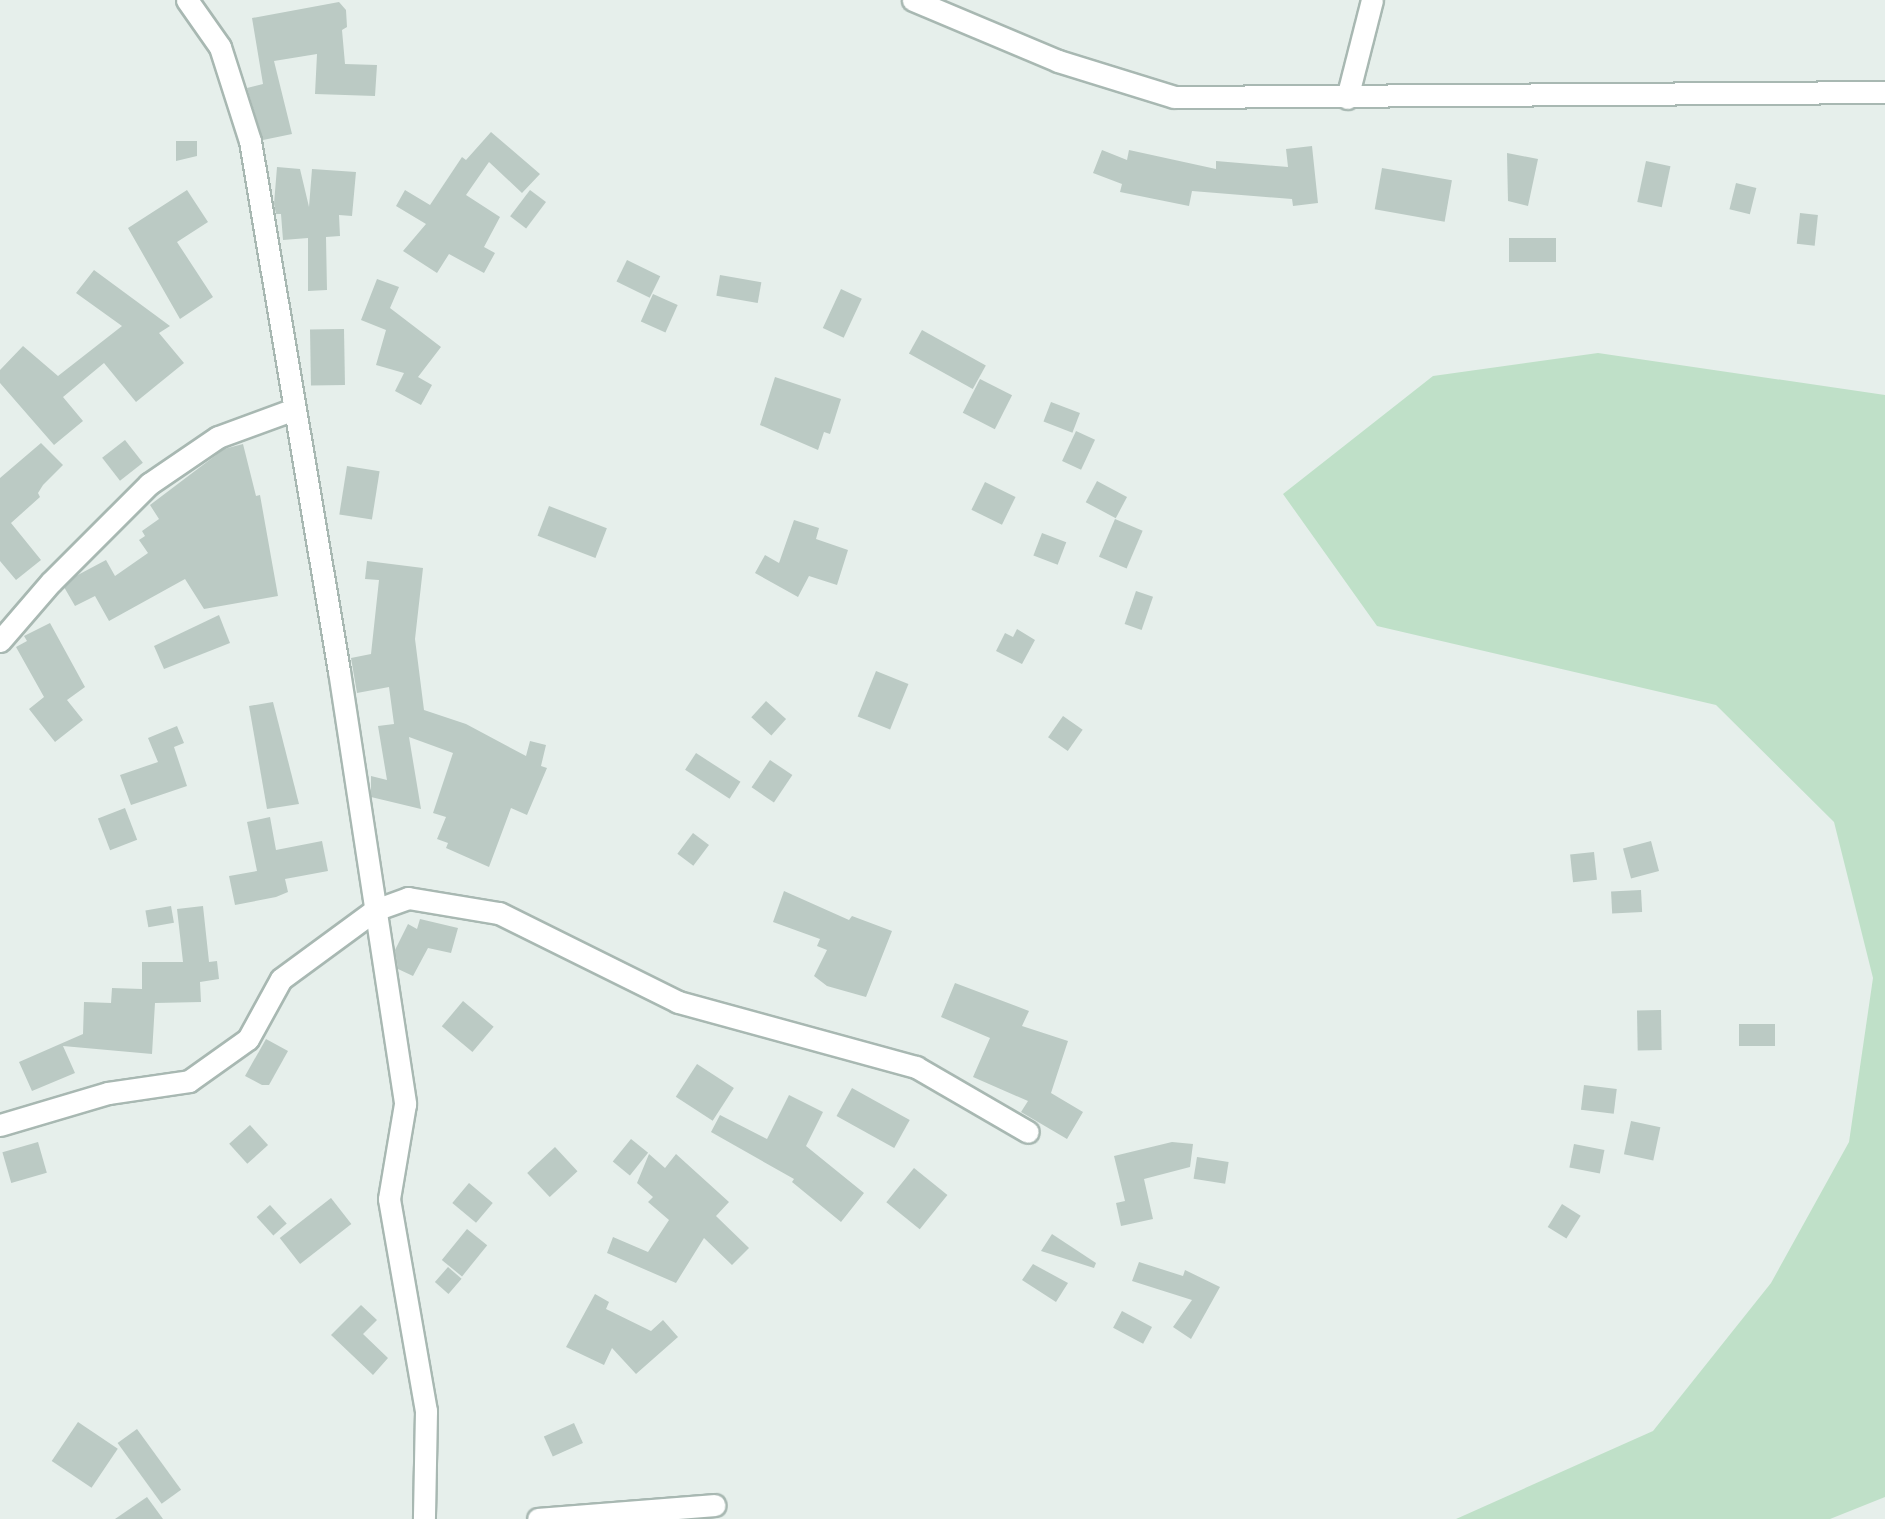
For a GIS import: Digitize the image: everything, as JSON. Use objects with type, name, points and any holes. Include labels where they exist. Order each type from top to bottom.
[{"type":"street","points":[[187,0],[220,47],[250,141],[375,910],[405,1104],[389,1199],[426,1411],[424,1519]]},
{"type":"street","points":[[913,0],[1058,61],[1174,97],[1347,98],[1885,92]]},
{"type":"street","points":[[1347,98],[1372,0]]},
{"type":"street","points":[[0,641],[51,582],[149,484],[218,438],[294,409]]},
{"type":"street","points":[[0,1125],[108,1093],[189,1081],[248,1039],[281,979],[375,910],[408,898],[499,913],[678,1002],[916,1067],[1028,1132]]},
{"type":"street","points":[[538,1519],[714,1505]]},
{"type":"green space","points":[[1598,353],[1885,395],[1885,1497],[1830,1519],[1456,1519],[1653,1431],[1771,1283],[1849,1142],[1873,978],[1834,822],[1716,705],[1377,626],[1283,494],[1433,376]]},
{"type":"building","points":[[339,2],[346,10],[347,27],[342,30],[345,64],[377,65],[375,96],[315,94],[317,54],[274,61],[292,134],[263,140],[247,88],[263,84],[252,18]]},
{"type":"building","points":[[491,132],[540,174],[522,193],[489,162],[466,195],[500,217],[484,247],[495,253],[484,273],[449,254],[437,273],[403,251],[426,224],[396,206],[405,190],[430,205],[462,157],[466,160]]},
{"type":"building","points":[[176,141],[197,141],[197,156],[176,161]]},
{"type":"building","points":[[1312,146],[1318,203],[1293,206],[1292,199],[1192,191],[1189,206],[1120,192],[1122,184],[1093,173],[1102,150],[1127,160],[1129,150],[1216,169],[1216,161],[1288,167],[1286,149]]},
{"type":"building","points":[[1507,153],[1538,159],[1528,206],[1508,201]]},
{"type":"building","points":[[1646,161],[1670,166],[1662,207],[1637,202]]},
{"type":"building","points":[[277,167],[300,169],[309,207],[312,169],[356,172],[352,216],[339,215],[340,236],[326,237],[327,290],[308,291],[308,238],[283,240],[281,214],[276,214],[274,204]]},
{"type":"building","points":[[1382,168],[1452,180],[1445,222],[1375,209]]},
{"type":"building","points":[[1736,183],[1756,188],[1750,214],[1729,209]]},
{"type":"building","points":[[187,190],[208,222],[177,242],[213,297],[180,319],[128,228]]},
{"type":"building","points":[[530,190],[546,202],[526,228],[510,216]]},
{"type":"building","points":[[1800,213],[1818,215],[1815,246],[1797,244]]},
{"type":"building","points":[[1509,238],[1556,238],[1556,262],[1509,262]]},
{"type":"building","points":[[627,260],[660,276],[650,298],[616,282]]},
{"type":"building","points":[[94,270],[170,326],[159,333],[184,363],[136,402],[104,363],[63,397],[83,421],[54,445],[0,383],[0,370],[23,346],[58,376],[122,326],[76,293]]},
{"type":"building","points":[[720,275],[761,282],[758,303],[716,296]]},
{"type":"building","points":[[377,279],[399,287],[390,308],[441,347],[418,377],[432,385],[421,405],[395,391],[404,373],[376,365],[386,330],[361,320]]},
{"type":"building","points":[[841,289],[862,299],[844,338],[823,328]]},
{"type":"building","points":[[653,294],[678,305],[665,332],[641,321]]},
{"type":"building","points":[[344,329],[345,385],[311,386],[310,330]]},
{"type":"building","points":[[922,330],[986,365],[973,389],[909,354]]},
{"type":"building","points":[[775,377],[841,399],[830,434],[824,432],[818,450],[760,425]]},
{"type":"building","points":[[980,379],[1012,395],[995,429],[963,413]]},
{"type":"building","points":[[1051,402],[1080,413],[1072,433],[1043,422]]},
{"type":"building","points":[[1076,431],[1095,440],[1081,470],[1062,461]]},
{"type":"building","points":[[125,440],[143,463],[120,481],[102,458]]},
{"type":"building","points":[[41,443],[63,465],[43,485],[38,493],[40,497],[11,523],[41,560],[16,580],[0,561],[0,478]]},
{"type":"building","points":[[243,444],[256,496],[260,495],[278,596],[204,609],[185,579],[109,621],[95,596],[75,606],[64,587],[74,577],[106,560],[115,576],[148,553],[139,540],[145,536],[142,531],[159,519],[150,505],[224,449]]},
{"type":"building","points":[[347,466],[380,471],[372,520],[339,514]]},
{"type":"building","points":[[1097,481],[1127,497],[1116,518],[1086,502]]},
{"type":"building","points":[[985,482],[1016,497],[1002,525],[971,510]]},
{"type":"building","points":[[549,506],[607,528],[595,558],[538,536]]},
{"type":"building","points":[[1115,519],[1143,531],[1127,568],[1099,557]]},
{"type":"building","points":[[794,520],[819,528],[816,539],[848,550],[837,585],[809,576],[798,597],[755,573],[765,555],[779,563]]},
{"type":"building","points":[[1042,533],[1066,542],[1058,565],[1033,555]]},
{"type":"building","points":[[367,561],[423,568],[415,639],[424,710],[466,724],[526,756],[530,741],[546,745],[541,766],[547,768],[527,815],[511,808],[489,867],[446,848],[448,843],[437,839],[446,817],[433,813],[453,753],[409,737],[421,809],[371,797],[371,776],[387,780],[378,726],[394,724],[389,687],[357,693],[351,658],[371,654],[379,580],[365,579]]},
{"type":"building","points":[[1136,591],[1153,597],[1142,630],[1125,624]]},
{"type":"building","points":[[219,615],[230,643],[164,669],[154,646]]},
{"type":"building","points":[[50,623],[85,687],[67,700],[83,720],[55,742],[29,709],[44,697],[16,647],[27,641],[24,636]]},
{"type":"building","points":[[1017,629],[1035,640],[1022,664],[996,651],[1005,633],[1013,637]]},
{"type":"building","points":[[876,671],[908,684],[890,730],[858,716]]},
{"type":"building","points":[[766,701],[786,719],[771,735],[751,717]]},
{"type":"building","points":[[273,702],[299,804],[267,809],[249,706]]},
{"type":"building","points":[[1063,716],[1083,730],[1068,751],[1048,737]]},
{"type":"building","points":[[177,726],[184,743],[174,747],[187,786],[131,805],[120,775],[158,762],[148,738]]},
{"type":"building","points":[[696,753],[740,782],[730,799],[685,770]]},
{"type":"building","points":[[770,760],[792,775],[774,802],[752,787]]},
{"type":"building","points":[[125,808],[137,840],[110,850],[98,818]]},
{"type":"building","points":[[270,817],[276,850],[322,841],[328,871],[285,879],[288,892],[235,905],[229,876],[257,871],[247,822]]},
{"type":"building","points":[[693,833],[709,845],[693,866],[677,854]]},
{"type":"building","points":[[1651,841],[1659,871],[1631,878],[1623,849]]},
{"type":"building","points":[[1594,852],[1597,880],[1573,882],[1570,855]]},
{"type":"building","points":[[1641,890],[1642,912],[1612,914],[1611,892]]},
{"type":"building","points":[[784,891],[849,920],[852,916],[892,931],[866,997],[827,986],[814,976],[827,950],[817,946],[820,939],[773,922]]},
{"type":"building","points":[[171,906],[174,923],[148,927],[145,911]]},
{"type":"building","points":[[203,906],[209,962],[217,961],[219,979],[200,982],[201,1002],[155,1003],[152,1054],[63,1046],[75,1073],[32,1091],[19,1062],[83,1034],[84,1002],[111,1003],[112,988],[142,989],[142,962],[183,962],[177,909]]},
{"type":"building","points":[[420,919],[458,928],[451,953],[428,948],[413,976],[398,969],[395,950],[408,924],[417,929]]},
{"type":"building","points":[[955,983],[1029,1011],[1022,1026],[1068,1041],[1051,1093],[1083,1112],[1067,1139],[1021,1112],[1028,1101],[973,1077],[990,1038],[941,1017]]},
{"type":"building","points":[[463,1001],[494,1027],[472,1052],[442,1026]]},
{"type":"building","points":[[1637,1010],[1661,1010],[1662,1050],[1638,1050]]},
{"type":"building","points":[[1739,1024],[1775,1024],[1775,1046],[1739,1046]]},
{"type":"building","points":[[266,1039],[288,1051],[269,1085],[262,1085],[245,1076]]},
{"type":"building","points":[[697,1064],[734,1088],[713,1121],[676,1097]]},
{"type":"building","points":[[1584,1085],[1617,1089],[1614,1114],[1581,1110]]},
{"type":"building","points":[[852,1088],[910,1120],[894,1148],[836,1116]]},
{"type":"building","points":[[789,1095],[823,1112],[806,1146],[864,1193],[841,1222],[792,1182],[794,1179],[711,1132],[720,1115],[767,1139]]},
{"type":"building","points":[[1631,1121],[1660,1127],[1653,1160],[1624,1154]]},
{"type":"building","points":[[250,1125],[268,1145],[247,1164],[229,1144]]},
{"type":"building","points":[[631,1139],[648,1153],[630,1175],[613,1162]]},
{"type":"building","points":[[38,1142],[47,1173],[11,1183],[2,1152]]},
{"type":"building","points":[[1172,1142],[1193,1144],[1190,1167],[1144,1179],[1153,1219],[1121,1226],[1116,1203],[1125,1201],[1114,1156]]},
{"type":"building","points":[[1574,1144],[1604,1150],[1600,1173],[1569,1168]]},
{"type":"building","points":[[555,1147],[578,1171],[550,1197],[527,1173]]},
{"type":"building","points":[[649,1154],[665,1168],[676,1154],[729,1202],[716,1216],[749,1248],[732,1265],[704,1238],[676,1283],[607,1253],[613,1237],[648,1252],[669,1220],[648,1202],[653,1197],[637,1183]]},
{"type":"building","points":[[1197,1157],[1229,1162],[1225,1184],[1194,1179]]},
{"type":"building","points":[[914,1168],[947,1195],[920,1229],[886,1202]]},
{"type":"building","points":[[469,1183],[493,1203],[476,1223],[452,1203]]},
{"type":"building","points":[[331,1198],[351,1224],[300,1264],[280,1238]]},
{"type":"building","points":[[1562,1204],[1581,1216],[1566,1239],[1548,1227]]},
{"type":"building","points":[[270,1205],[287,1224],[273,1236],[257,1217]]},
{"type":"building","points":[[467,1229],[487,1245],[462,1276],[442,1260]]},
{"type":"building","points":[[1052,1234],[1096,1263],[1094,1268],[1041,1251]]},
{"type":"building","points":[[1139,1262],[1183,1276],[1185,1270],[1220,1287],[1191,1339],[1173,1327],[1192,1300],[1132,1281]]},
{"type":"building","points":[[1033,1264],[1068,1283],[1056,1302],[1022,1280]]},
{"type":"building","points":[[448,1267],[462,1279],[448,1294],[435,1282]]},
{"type":"building","points":[[595,1294],[609,1302],[606,1309],[651,1331],[663,1320],[678,1337],[636,1374],[612,1348],[604,1365],[566,1347]]},
{"type":"building","points":[[361,1305],[377,1320],[363,1334],[388,1358],[373,1375],[331,1335]]},
{"type":"building","points":[[1122,1311],[1152,1327],[1143,1344],[1113,1328]]},
{"type":"building","points":[[78,1422],[118,1449],[92,1488],[52,1461]]},
{"type":"building","points":[[574,1423],[583,1443],[553,1457],[544,1436]]},
{"type":"building","points":[[137,1429],[181,1490],[162,1504],[118,1443]]},
{"type":"building","points":[[147,1497],[163,1519],[115,1519]]}]
